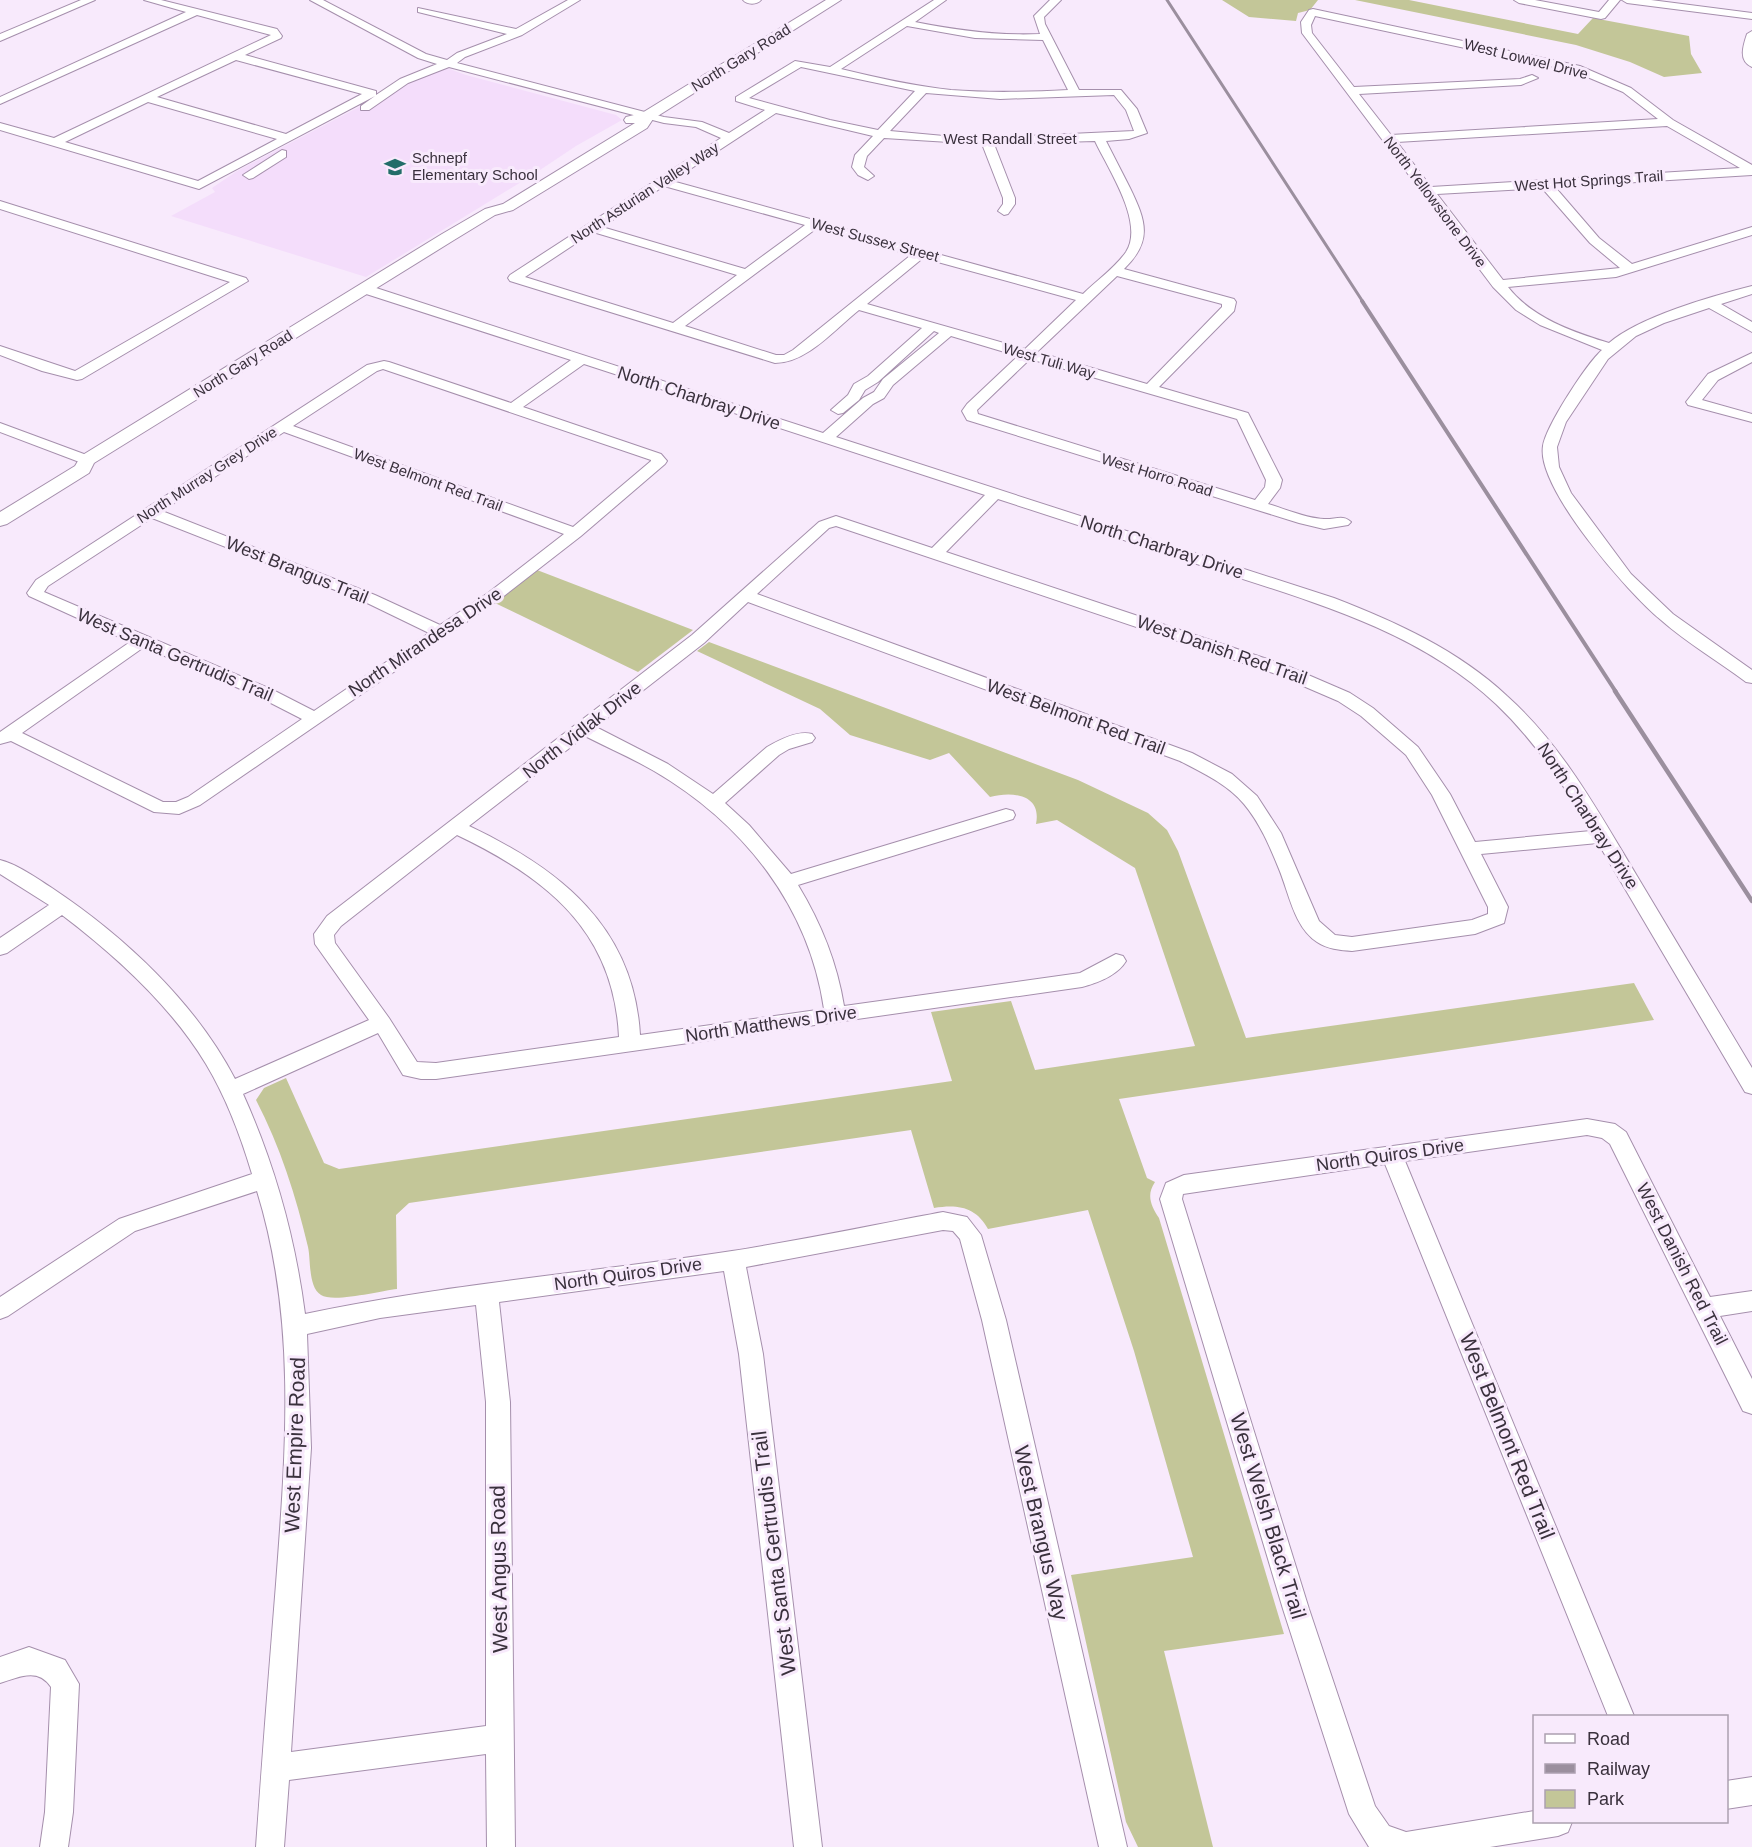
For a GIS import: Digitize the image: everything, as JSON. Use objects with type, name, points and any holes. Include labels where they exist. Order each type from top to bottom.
[{"type":"main road","name":"North Gary Road","points":[[0,520],[82,469],[87,460],[490,212],[508,207],[642,125],[647,116],[835,0]]},
{"type":"main road","points":[[0,505],[65,466],[87,460]]},
{"type":"street","points":[[0,38],[90,0]]},
{"type":"street","points":[[315,0],[422,56],[664,120],[686,132],[699,129],[714,137],[728,137]]},
{"type":"street","points":[[331,0],[400,37],[445,57],[449,63]]},
{"type":"street","points":[[441,0],[422,10],[518,33]]},
{"type":"street","points":[[249,176],[291,148],[388,94],[404,81],[498,46],[502,41],[574,0]]},
{"type":"street","points":[[833,70],[941,0]]},
{"type":"street","points":[[833,70],[921,90],[1000,96],[1074,92],[1040,24],[1040,16],[1056,0]]},
{"type":"street","points":[[1519,0],[1601,16],[1615,0]]},
{"type":"street","points":[[1627,0],[1752,16]]},
{"type":"street","points":[[55,142],[277,36],[276,33],[155,1]]},
{"type":"street","points":[[0,101],[196,12]]},
{"type":"street","name":"North Yellowstone Drive","points":[[1313,12],[1304,26],[1307,33],[1498,284],[1518,305],[1543,321],[1570,335],[1611,348]]},
{"type":"street","name":"West Lowwel Drive","points":[[1313,12],[1576,68],[1627,90],[1669,122],[1752,171]]},
{"type":"street","points":[[906,23],[965,36],[1045,37]]},
{"type":"street","points":[[1752,36],[1747,52],[1752,64]]},
{"type":"street","points":[[0,126],[199,185],[372,93],[235,56]]},
{"type":"street","name":"West Randall Street","points":[[833,70],[800,63],[740,99],[879,133],[987,142],[1099,138],[1141,133],[1126,102],[1117,92],[1109,90],[1074,92]]},
{"type":"street","points":[[1351,91],[1521,82],[1532,78]]},
{"type":"street","points":[[868,176],[858,167],[861,155],[921,90]]},
{"type":"street","points":[[147,98],[288,138]]},
{"type":"street","name":"North Asturian Valley Way","points":[[674,327],[515,278],[775,108]]},
{"type":"street","points":[[1388,139],[1669,122]]},
{"type":"street","points":[[1027,355],[1115,271],[1137,246],[1138,219],[1099,138]]},
{"type":"street","points":[[987,142],[1009,198],[1009,204],[1004,211]]},
{"type":"street","name":"West Hot Springs Trail","points":[[1427,191],[1752,171]]},
{"type":"street","name":"West Sussex Street","points":[[663,182],[1086,299]]},
{"type":"street","points":[[1546,184],[1593,242],[1608,255],[1631,269]]},
{"type":"street","points":[[0,205],[241,281],[77,376],[47,368],[0,350]]},
{"type":"street","points":[[674,327],[815,224]]},
{"type":"street","points":[[592,228],[747,274]]},
{"type":"street","points":[[1498,284],[1601,276],[1631,269],[1752,231]]},
{"type":"street","points":[[674,327],[775,359],[786,359],[798,353],[921,253]]},
{"type":"street","points":[[1115,271],[1228,302],[1229,308],[1149,390]]},
{"type":"street","name":"North Charbray Drive","points":[[365,289],[1328,601],[1373,618],[1416,639],[1477,679],[1548,747],[1604,836],[1752,1086]]},
{"type":"street","points":[[1752,290],[1642,327],[1611,348],[1594,368],[1554,430],[1550,447],[1556,479],[1611,559],[1641,595],[1667,617],[1752,678]]},
{"type":"street","points":[[1710,303],[1752,328]]},
{"type":"street","name":"West Tuli Way","points":[[857,305],[1243,416],[1274,480],[1272,488],[1258,506]]},
{"type":"street","points":[[818,436],[854,397],[859,387],[873,379],[931,327]]},
{"type":"street","points":[[818,436],[886,387],[888,382],[948,332]]},
{"type":"street","name":"West Horro Road","points":[[1027,355],[972,407],[969,411],[972,417],[1258,506],[1324,524],[1343,522]]},
{"type":"street","points":[[1752,357],[1713,377],[1694,402],[1752,418]]},
{"type":"street","points":[[513,408],[581,360]]},
{"type":"street","name":"North Murray Grey Drive","points":[[36,593],[42,583],[372,368],[384,365],[513,408]]},
{"type":"street","points":[[865,382],[877,382],[886,387]]},
{"type":"street","name":"North Mirandesa Drive","points":[[5,737],[160,808],[179,808],[194,801],[494,596],[575,533],[660,461],[656,457],[513,408]]},
{"type":"street","name":"West Belmont Red Trail","points":[[281,426],[575,533]]},
{"type":"street","points":[[0,427],[87,460]]},
{"type":"street","points":[[936,554],[996,494]]},
{"type":"street","name":"West Brangus Trail","points":[[150,512],[369,598],[441,632]]},
{"type":"street","name":"West Danish Red Trail","points":[[836,521],[1280,669],[1315,682],[1344,697],[1367,712],[1412,751],[1441,794],[1498,907],[1497,918]]},
{"type":"street","name":"North Vidlak Drive","points":[[382,1023],[325,944],[324,934],[334,921],[698,639],[824,525],[836,521]]},
{"type":"street","name":"West Santa Gertrudis Trail","points":[[36,593],[267,694],[314,718]]},
{"type":"street","name":"West Belmont Red Trail","points":[[746,596],[1186,757],[1213,771],[1238,787],[1268,824],[1310,924],[1322,938],[1335,943],[1352,944],[1475,927],[1497,918]]},
{"type":"street","points":[[5,737],[142,641]]},
{"type":"street","points":[[584,728],[662,768],[732,819],[762,849],[786,882],[813,934],[828,973],[835,1014]]},
{"type":"street","points":[[713,804],[773,751],[783,745],[806,738]]},
{"type":"street","points":[[786,882],[1005,815]]},
{"type":"street","points":[[456,827],[521,859],[555,884],[582,911],[604,940],[618,969],[626,1001],[630,1044]]},
{"type":"street","points":[[1468,849],[1604,836]]},
{"type":"street","name":"West Empire Road","points":[[0,866],[26,879],[113,945],[160,992],[202,1041],[231,1090],[266,1179],[282,1236],[296,1326],[300,1388],[299,1448],[270,1847]]},
{"type":"street","points":[[0,948],[63,905]]},
{"type":"street","name":"North Matthews Drive","points":[[382,1023],[410,1069],[421,1071],[1082,980],[1096,975],[1116,961]]},
{"type":"street","points":[[231,1090],[382,1023]]},
{"type":"street","name":"North Quiros Drive","points":[[1174,1189],[1184,1184],[1587,1127],[1607,1130]]},
{"type":"street","name":"West Danish Red Trail","points":[[1607,1130],[1618,1138],[1752,1403]]},
{"type":"street","name":"West Belmont Red Trail","points":[[1392,1155],[1621,1715]]},
{"type":"street","points":[[0,1309],[127,1225],[266,1179]]},
{"type":"street","name":"West Welsh Black Trail","points":[[1174,1189],[1171,1199],[1296,1609],[1364,1814],[1380,1838],[1406,1846],[1546,1823]]},
{"type":"street","name":"North Quiros Drive","points":[[296,1326],[380,1308],[733,1260],[943,1221],[959,1223]]},
{"type":"street","name":"West Brangus Way","points":[[959,1223],[970,1235],[994,1320],[1113,1847]]},
{"type":"street","name":"West Santa Gertrudis Trail","points":[[733,1260],[751,1354],[808,1847]]},
{"type":"street","name":"West Angus Road","points":[[486,1292],[495,1352],[498,1402],[501,1847]]},
{"type":"street","points":[[1704,1308],[1752,1301]]},
{"type":"street","points":[[0,1670],[29,1660],[54,1669],[65,1684],[59,1812],[54,1847]]},
{"type":"street","points":[[275,1768],[501,1738]]},
{"type":"street","points":[[1728,1795],[1752,1791]]},
{"type":"shaded area","name":"Schnepf Elementary School","points":[[436,64],[466,75],[616,115],[622,120],[576,146],[366,277],[171,216],[215,192],[212,188],[237,171],[378,97],[399,80]]},
{"type":"green space","points":[[1222,0],[1318,0],[1310,10],[1298,13],[1296,21],[1249,17]]},
{"type":"green space","points":[[1355,0],[1409,0],[1578,34],[1593,18],[1689,36],[1691,54],[1702,73],[1664,77],[1630,62],[1576,45]]},
{"type":"green space","points":[[537,570],[693,630],[638,672],[495,603]]},
{"type":"green space","points":[[709,642],[1078,780],[1148,813],[1167,830],[1178,851],[1246,1038],[1634,983],[1654,1020],[1119,1099],[1147,1178],[1155,1182],[1150,1196],[1152,1205],[1159,1218],[1284,1634],[1164,1651],[1213,1847],[1138,1847],[1126,1822],[1071,1575],[1193,1557],[1134,1351],[1088,1210],[988,1229],[978,1216],[966,1209],[951,1206],[934,1208],[911,1130],[409,1203],[396,1215],[397,1289],[336,1298],[321,1295],[314,1286],[308,1247],[293,1190],[273,1135],[256,1100],[264,1088],[286,1078],[324,1163],[339,1169],[952,1081],[931,1012],[1011,1001],[1035,1070],[1195,1046],[1135,868],[1057,820],[1036,824],[1037,814],[1034,806],[1023,797],[1007,794],[990,797],[949,753],[930,760],[850,735],[820,709],[697,651]]},
{"type":"railway","points":[[1167,0],[1363,302]]},
{"type":"railway","points":[[1362,301],[1616,692]]},
{"type":"railway","points":[[1615,691],[1752,901]]},
{"type":"place","name":"Schnepf Elementary School","points":[[395,167]]}]
